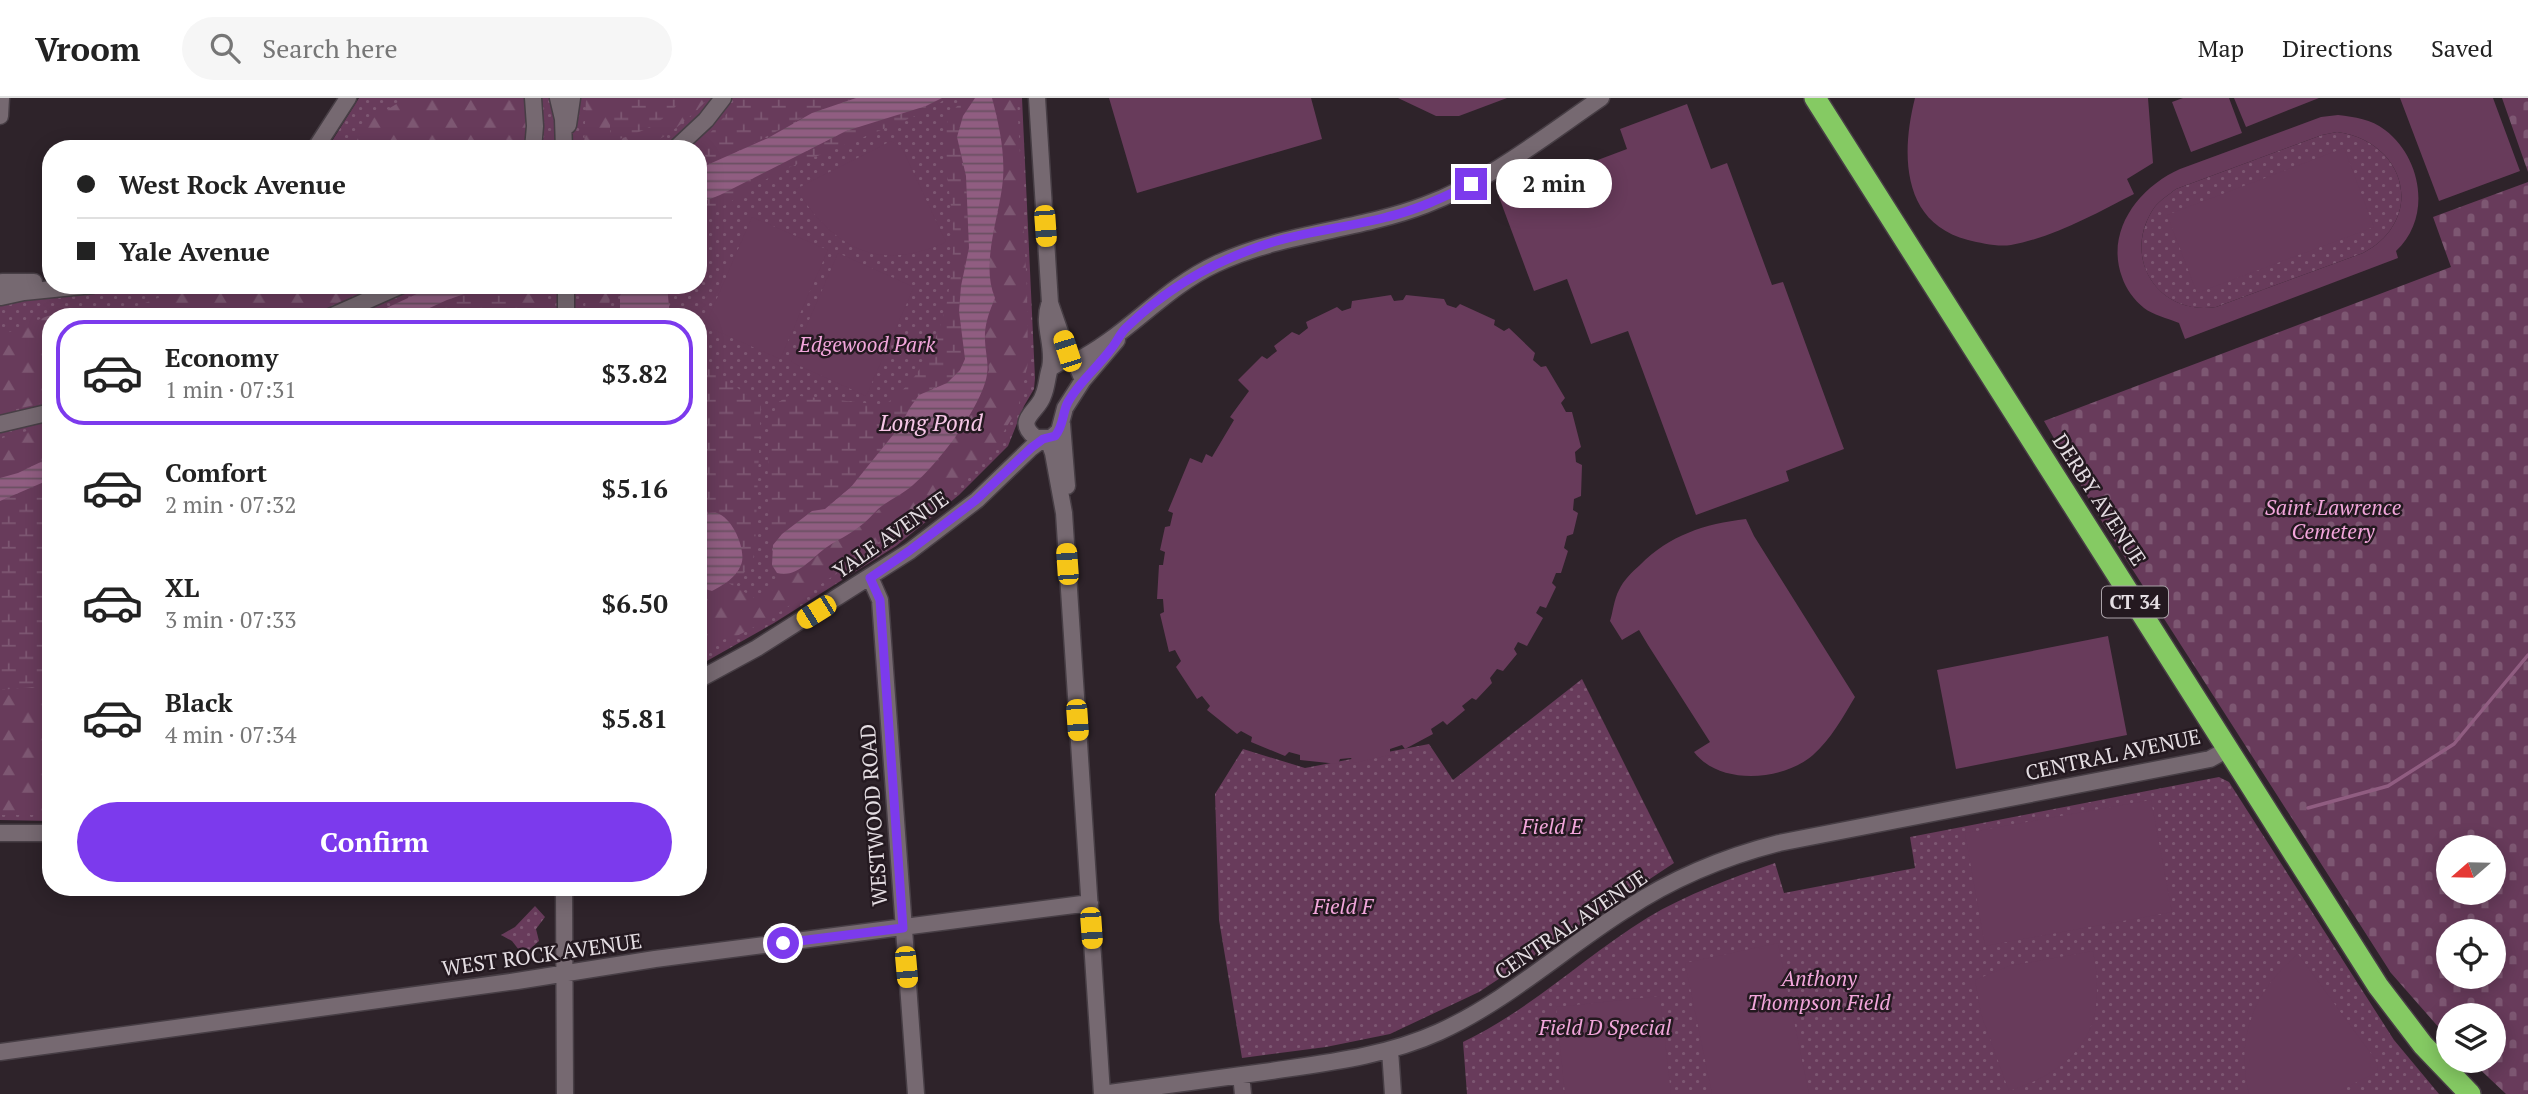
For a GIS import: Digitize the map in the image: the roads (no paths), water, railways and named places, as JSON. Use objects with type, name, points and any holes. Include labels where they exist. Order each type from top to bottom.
[{"type":"highway","name":"DERBY AVENUE","points":[[1815,98],[2378,986],[2423,1045],[2470,1094]]},
{"type":"street","points":[[0,116],[2,98]]},
{"type":"street","points":[[321,140],[348,98]]},
{"type":"street","points":[[533,98],[534,140]]},
{"type":"street","points":[[558,98],[565,140]]},
{"type":"street","points":[[567,140],[572,98]]},
{"type":"street","points":[[685,140],[706,120],[723,98]]},
{"type":"street","points":[[1037,98],[1050,303],[1071,362],[1082,372],[1083,380]]},
{"type":"street","points":[[1050,368],[1059,362],[1071,362],[1124,329],[1192,276],[1238,255],[1298,236],[1388,217],[1448,195],[1518,155],[1601,98]]},
{"type":"street","points":[[1,289],[42,282]]},
{"type":"street","points":[[1,289],[24,292],[42,290]]},
{"type":"street","points":[[350,308],[382,294]]},
{"type":"street","name":"YALE AVENUE","points":[[996,482],[1026,437],[1029,414],[1042,399],[1053,356],[1045,318],[1050,303]]},
{"type":"street","points":[[1102,1094],[1064,513],[1067,479],[1062,424],[1065,408],[1083,380],[1111,349],[1124,329]]},
{"type":"street","points":[[0,424],[42,414]]},
{"type":"street","name":"YALE AVENUE","points":[[707,675],[757,648],[870,578],[930,536],[976,500],[1031,448],[1055,436],[1062,424]]},
{"type":"street","points":[[1028,429],[1036,438],[1045,439],[1064,513]]},
{"type":"street","name":"WESTWOOD ROAD","points":[[870,578],[880,600],[916,1094]]},
{"type":"street","name":"CENTRAL AVENUE","points":[[1102,1094],[1347,1060],[1418,1041],[1469,1017],[1511,991],[1623,910],[1663,886],[1744,852],[1793,840],[2210,759],[2228,749]]},
{"type":"street","points":[[0,833],[42,833]]},
{"type":"street","points":[[564,896],[565,1094]]},
{"type":"street","name":"WEST ROCK AVENUE","points":[[0,1052],[565,974],[655,959],[1090,903]]},
{"type":"street","points":[[1390,1050],[1393,1094]]},
{"type":"street","points":[[1241,1075],[1242,1094]]},
{"type":"water","points":[[856,98],[942,98],[926,106],[846,131],[707,200],[707,165],[768,138],[812,113]]},
{"type":"water","name":"Long Pond","points":[[975,98],[992,98],[1003,159],[1003,179],[990,255],[991,284],[995,298],[986,328],[988,368],[982,391],[952,441],[913,485],[798,570],[777,573],[772,565],[773,545],[782,534],[812,511],[825,509],[851,487],[901,425],[919,395],[947,383],[960,370],[965,359],[959,311],[969,248],[966,176],[957,137],[963,116]]},
{"type":"water","points":[[417,294],[464,294],[430,308],[386,308]]},
{"type":"water","points":[[668,294],[669,308],[620,308],[620,296]]},
{"type":"water","points":[[42,461],[42,483],[0,501],[0,478]]},
{"type":"water","points":[[707,513],[717,513],[733,528],[740,544],[742,559],[736,574],[712,591],[707,590]]},
{"type":"waterway","points":[[2308,808],[2388,786],[2454,744],[2528,655]]},
{"type":"park label","name":"Edgewood Park","points":[[867,345]]},
{"type":"park label","name":"Saint Lawrence Cemetery","points":[[2333,520]]},
{"type":"park label","name":"Field E","points":[[1552,827]]},
{"type":"park label","name":"Field F","points":[[1343,907]]},
{"type":"park label","name":"Anthony Thompson Field","points":[[1819,991]]},
{"type":"park label","name":"Field D Special","points":[[1605,1028]]}]
